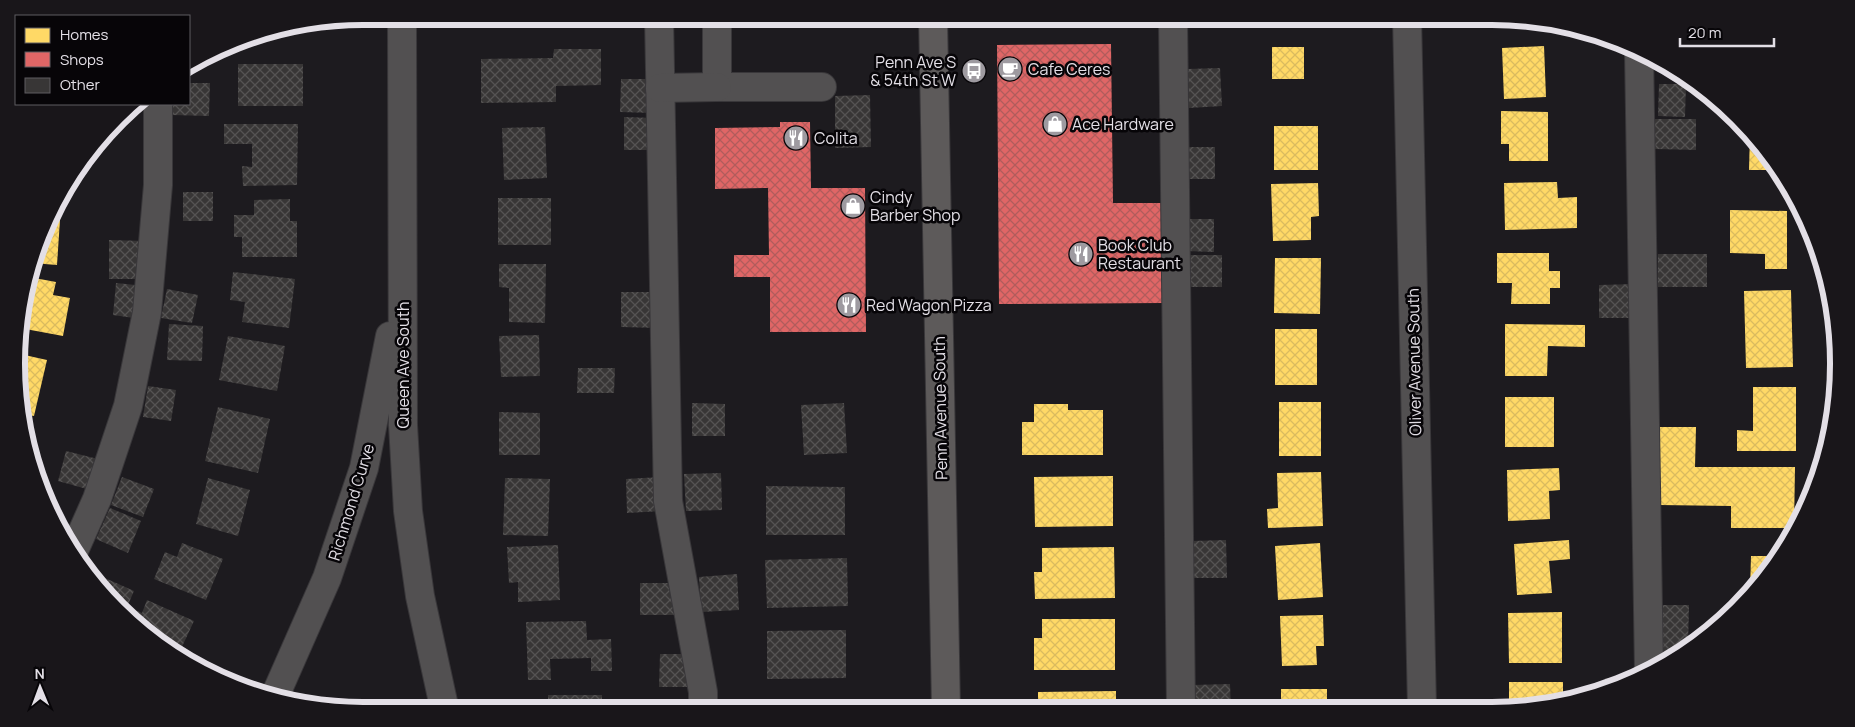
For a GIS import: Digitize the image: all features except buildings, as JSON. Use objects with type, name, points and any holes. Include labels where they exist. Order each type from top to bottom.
[{"type":"main road","name":"Penn Avenue South","points":[[933,25],[946,702]]},
{"type":"street","name":"Queen Ave South","points":[[402,25],[403,425],[408,511],[420,596],[443,702]]},
{"type":"street","points":[[659,25],[668,501],[703,692],[703,702]]},
{"type":"street","points":[[717,25],[717,87]]},
{"type":"street","points":[[1173,25],[1181,702]]},
{"type":"street","name":"Oliver Avenue South","points":[[1407,25],[1422,702]]},
{"type":"street","points":[[1639,59],[1649,663]]},
{"type":"street","points":[[660,88],[822,87]]},
{"type":"street","points":[[77,544],[97,499],[128,406],[147,312],[158,184],[158,105]]},
{"type":"street","name":"Richmond Curve","points":[[277,690],[327,578],[364,468],[388,354],[403,238]]},
{"type":"place","name":"Cafe Ceres","points":[[1010,69]]},
{"type":"place","name":"Penn Ave S & 54th St W","points":[[974,71]]},
{"type":"place","name":"Ace Hardware","points":[[1055,124]]},
{"type":"place","name":"Colita","points":[[796,138]]},
{"type":"place","name":"Cindy Barber Shop","points":[[853,206]]},
{"type":"place","name":"Book Club Restaurant","points":[[1081,254]]},
{"type":"place","name":"Red Wagon Pizza","points":[[849,305]]}]
